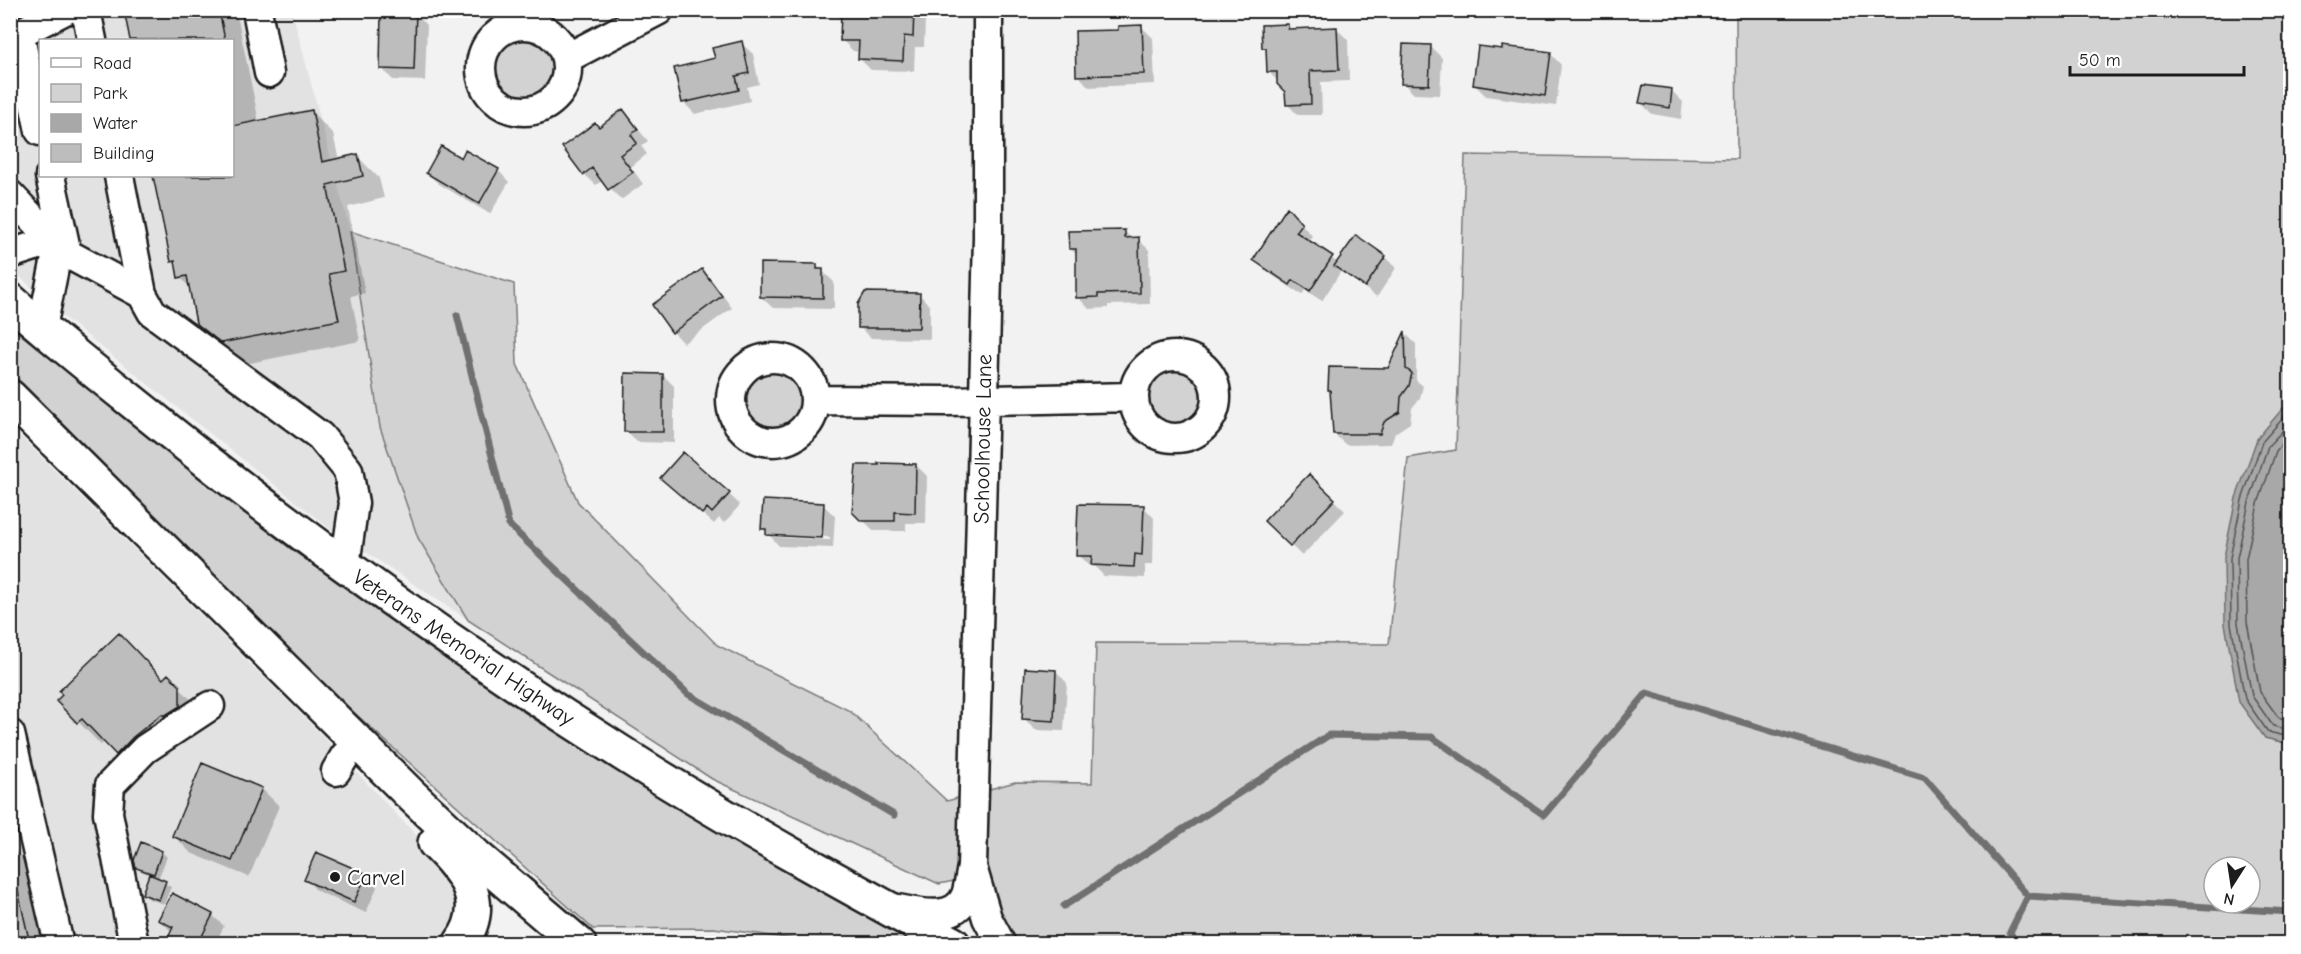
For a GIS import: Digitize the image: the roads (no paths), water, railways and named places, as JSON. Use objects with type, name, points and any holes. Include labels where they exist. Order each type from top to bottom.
[{"type":"highway","name":"Veterans Memorial Highway","points":[[10,300],[226,477],[499,674],[715,810],[953,944]]},
{"type":"highway","points":[[12,401],[282,669],[469,850],[579,944]]},
{"type":"highway","points":[[282,669],[332,742],[340,763],[462,872],[473,896],[474,909],[468,933],[460,944]]},
{"type":"street","points":[[39,127],[15,35],[65,10]]},
{"type":"street","points":[[83,10],[88,20],[92,39]]},
{"type":"street","points":[[257,10],[269,74]]},
{"type":"street","points":[[567,58],[659,10]]},
{"type":"street","name":"Schoolhouse Lane","points":[[886,907],[925,913],[950,911],[963,901],[972,867],[988,237],[988,10]]},
{"type":"street","points":[[42,328],[59,249],[50,177]]},
{"type":"street","points":[[119,177],[142,294],[152,312],[320,436],[348,470],[354,503],[345,565]]},
{"type":"street","points":[[10,195],[59,249]]},
{"type":"street","points":[[10,254],[38,245],[59,249],[142,294]]},
{"type":"street","points":[[815,400],[1133,397]]},
{"type":"street","points":[[134,944],[108,813],[110,784],[145,749],[210,706]]},
{"type":"street","points":[[10,734],[17,795],[59,944]]},
{"type":"street","name":"Schoolhouse Lane","points":[[972,867],[987,918],[1001,944]]},
{"type":"water","points":[[2283,408],[2290,410],[2290,744],[2265,738],[2239,702],[2225,624],[2224,557],[2236,498],[2257,439]]},
{"type":"waterway","points":[[457,315],[509,525],[688,694],[894,815]]},
{"type":"waterway","points":[[1064,906],[1329,735],[1432,737],[1544,815],[1647,693],[1925,778],[2028,896],[2290,912]]},
{"type":"waterway","points":[[2016,944],[2010,932],[2028,896]]},
{"type":"place","name":"Carvel","points":[[335,877]]}]
